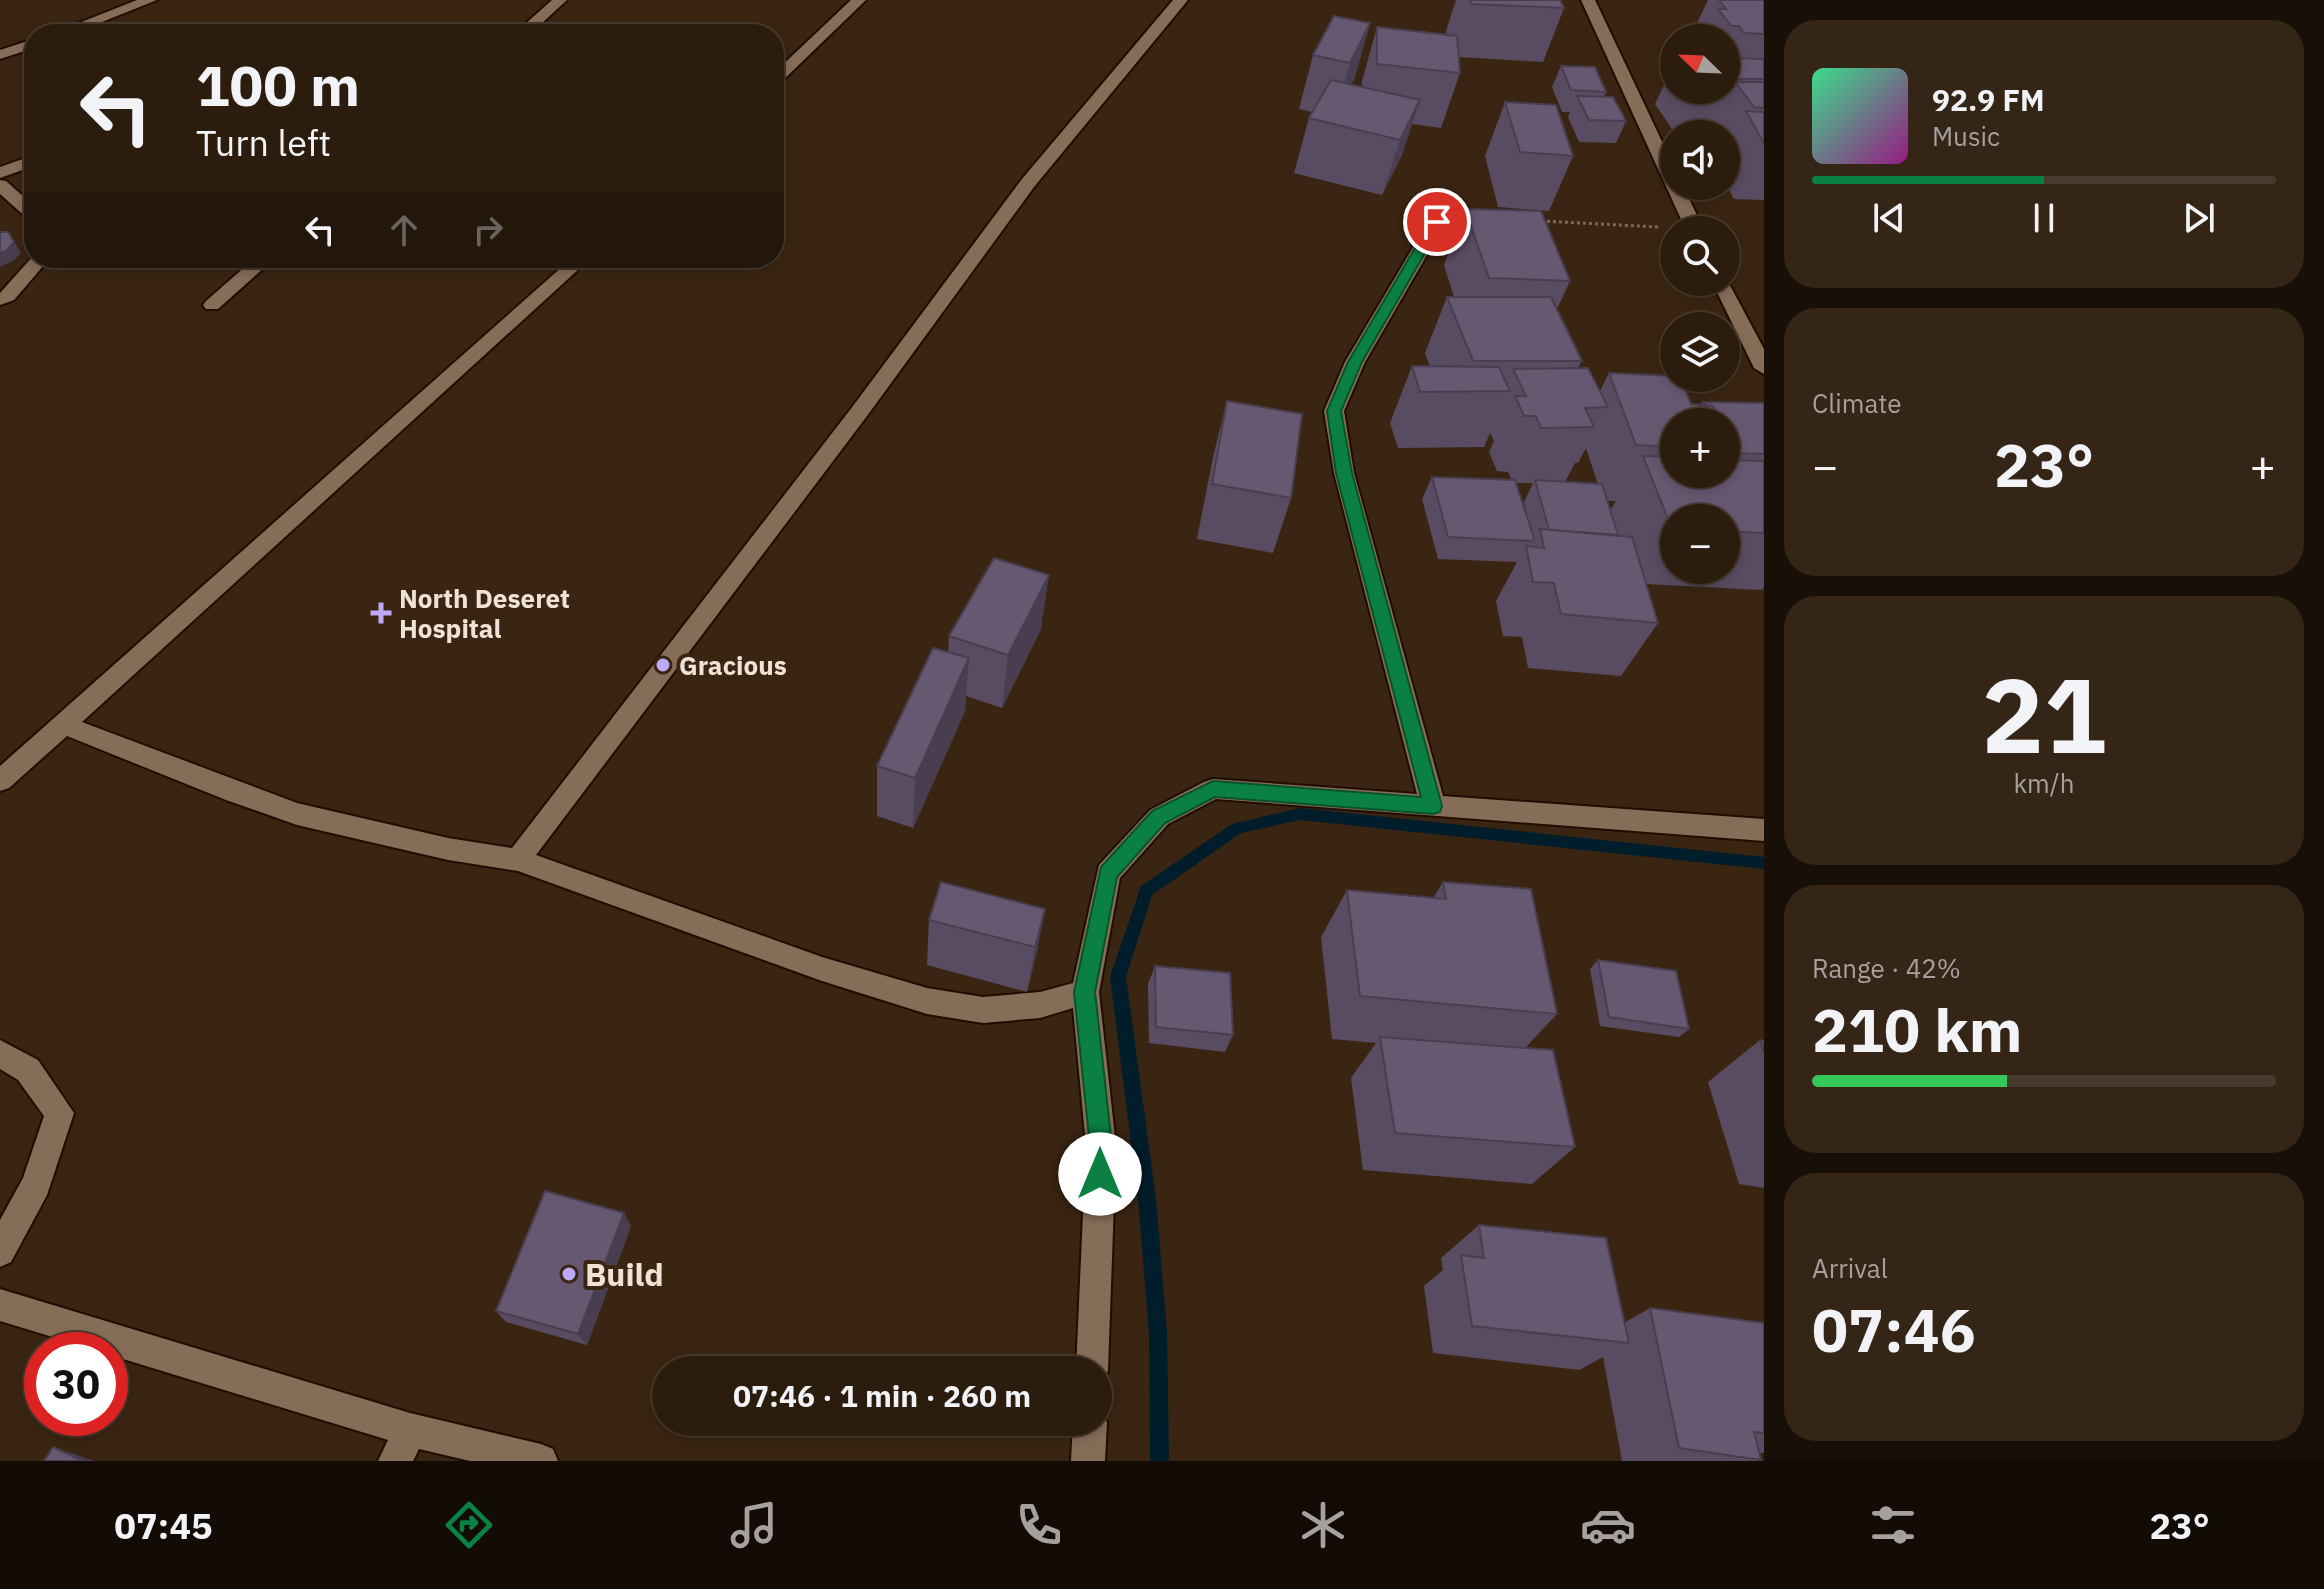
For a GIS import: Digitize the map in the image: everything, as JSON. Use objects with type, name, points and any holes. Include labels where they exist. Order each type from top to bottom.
[{"type":"street","points":[[89,24],[150,0]]},
{"type":"street","points":[[532,24],[560,0]]},
{"type":"street","points":[[784,71],[859,0]]},
{"type":"street","points":[[518,860],[860,411],[1028,183],[1181,0]]},
{"type":"street","points":[[1588,0],[1688,216]]},
{"type":"street","points":[[0,55],[24,47]]},
{"type":"street","points":[[0,173],[24,164]]},
{"type":"street","points":[[0,185],[24,206]]},
{"type":"street","points":[[1433,806],[1344,473],[1334,411],[1355,362],[1437,222]]},
{"type":"street","points":[[0,299],[8,296],[32,268]]},
{"type":"street","points":[[212,305],[255,268]]},
{"type":"street","points":[[0,781],[571,268]]},
{"type":"street","points":[[1728,296],[1764,368]]},
{"type":"street","points":[[63,724],[235,793],[297,814],[448,849],[518,860],[822,969],[927,1001],[983,1010],[1040,1005],[1085,992]]},
{"type":"street","points":[[1093,1356],[1101,1146],[1085,992],[1108,873],[1159,817],[1213,789],[1764,830]]},
{"type":"street","points":[[0,1053],[28,1070],[59,1113],[36,1184],[0,1251]]},
{"type":"street","points":[[0,1305],[410,1430],[541,1461]]},
{"type":"street","points":[[395,1461],[410,1430]]},
{"type":"street","points":[[1088,1461],[1089,1436]]},
{"type":"path","points":[[1538,220],[1660,228]]},
{"type":"building","points":[[1470,0],[1560,0],[1564,8],[1471,4]]},
{"type":"building","points":[[1719,0],[1764,0],[1764,34],[1744,33],[1740,24],[1729,24],[1718,9],[1726,9]]},
{"type":"building","points":[[1334,16],[1370,23],[1350,63],[1313,55]]},
{"type":"building","points":[[1377,27],[1457,36],[1460,73],[1377,64]]},
{"type":"building","points":[[1740,58],[1764,59],[1764,79],[1740,79]]},
{"type":"building","points":[[1561,66],[1595,67],[1606,92],[1571,90]]},
{"type":"building","points":[[1331,80],[1420,100],[1400,140],[1309,118]]},
{"type":"building","points":[[1740,82],[1764,82],[1764,108],[1754,107],[1740,89]]},
{"type":"building","points":[[1577,96],[1613,97],[1626,121],[1589,120]]},
{"type":"building","points":[[1505,102],[1556,105],[1573,156],[1520,152]]},
{"type":"building","points":[[1746,111],[1764,112],[1764,143]]},
{"type":"building","points":[[1465,209],[1541,211],[1570,281],[1489,278]]},
{"type":"building","points":[[0,232],[8,232],[14,242],[0,253]]},
{"type":"building","points":[[1447,297],[1551,297],[1582,361],[1473,361]]},
{"type":"building","points":[[1412,366],[1499,367],[1510,391],[1420,392]]},
{"type":"building","points":[[1588,368],[1608,407],[1585,408],[1594,427],[1541,428],[1536,416],[1524,416],[1515,396],[1526,396],[1513,369]]},
{"type":"building","points":[[1609,373],[1660,375],[1660,392],[1686,392],[1691,404],[1713,406],[1660,408],[1660,446],[1636,445]]},
{"type":"building","points":[[1227,401],[1302,414],[1291,498],[1212,484]]},
{"type":"building","points":[[1703,402],[1764,403],[1764,454],[1740,453],[1740,408],[1705,405]]},
{"type":"building","points":[[1643,456],[1660,457],[1660,488],[1740,488],[1740,460],[1764,461],[1764,533],[1740,532],[1740,504],[1662,504]]},
{"type":"building","points":[[1432,477],[1515,480],[1533,541],[1448,537]]},
{"type":"building","points":[[1535,480],[1602,484],[1618,535],[1549,530]]},
{"type":"building","points":[[1540,529],[1632,537],[1658,623],[1561,614],[1554,583],[1533,582],[1526,546],[1544,548]]},
{"type":"building","points":[[994,558],[1049,575],[1008,655],[949,636]]},
{"type":"building","points":[[933,648],[969,658],[915,778],[877,766]]},
{"type":"building","points":[[941,882],[1045,909],[1035,947],[929,920]]},
{"type":"building","points":[[1443,882],[1531,889],[1557,1014],[1360,996],[1347,890],[1446,899]]},
{"type":"building","points":[[1598,960],[1676,971],[1689,1029],[1609,1017]]},
{"type":"building","points":[[1155,966],[1230,973],[1233,1035],[1156,1027]]},
{"type":"building","points":[[1380,1037],[1553,1050],[1575,1147],[1395,1133]]},
{"type":"building","name":"Build","points":[[545,1191],[624,1213],[578,1334],[496,1311]]},
{"type":"building","points":[[1479,1225],[1606,1238],[1629,1343],[1472,1326],[1461,1255],[1484,1258]]},
{"type":"building","points":[[1650,1308],[1764,1323],[1764,1433],[1754,1432],[1761,1460],[1679,1448]]},
{"type":"building","points":[[53,1447],[83,1461],[44,1461]]},
{"type":"waterway","points":[[1159,1458],[1158,1333],[1147,1199],[1118,977],[1146,891],[1237,828],[1300,814],[1764,863]]},
{"type":"place","name":"North Deseret Hospital","points":[[381,613]]},
{"type":"place","name":"Gracious","points":[[663,665]]},
{"type":"place","name":"Build","points":[[569,1274]]},
{"type":"route","points":[[1100,1174],[1101,1146],[1085,992],[1108,873],[1159,817],[1213,789],[1433,806],[1344,473],[1334,411],[1355,362],[1437,222]]}]
